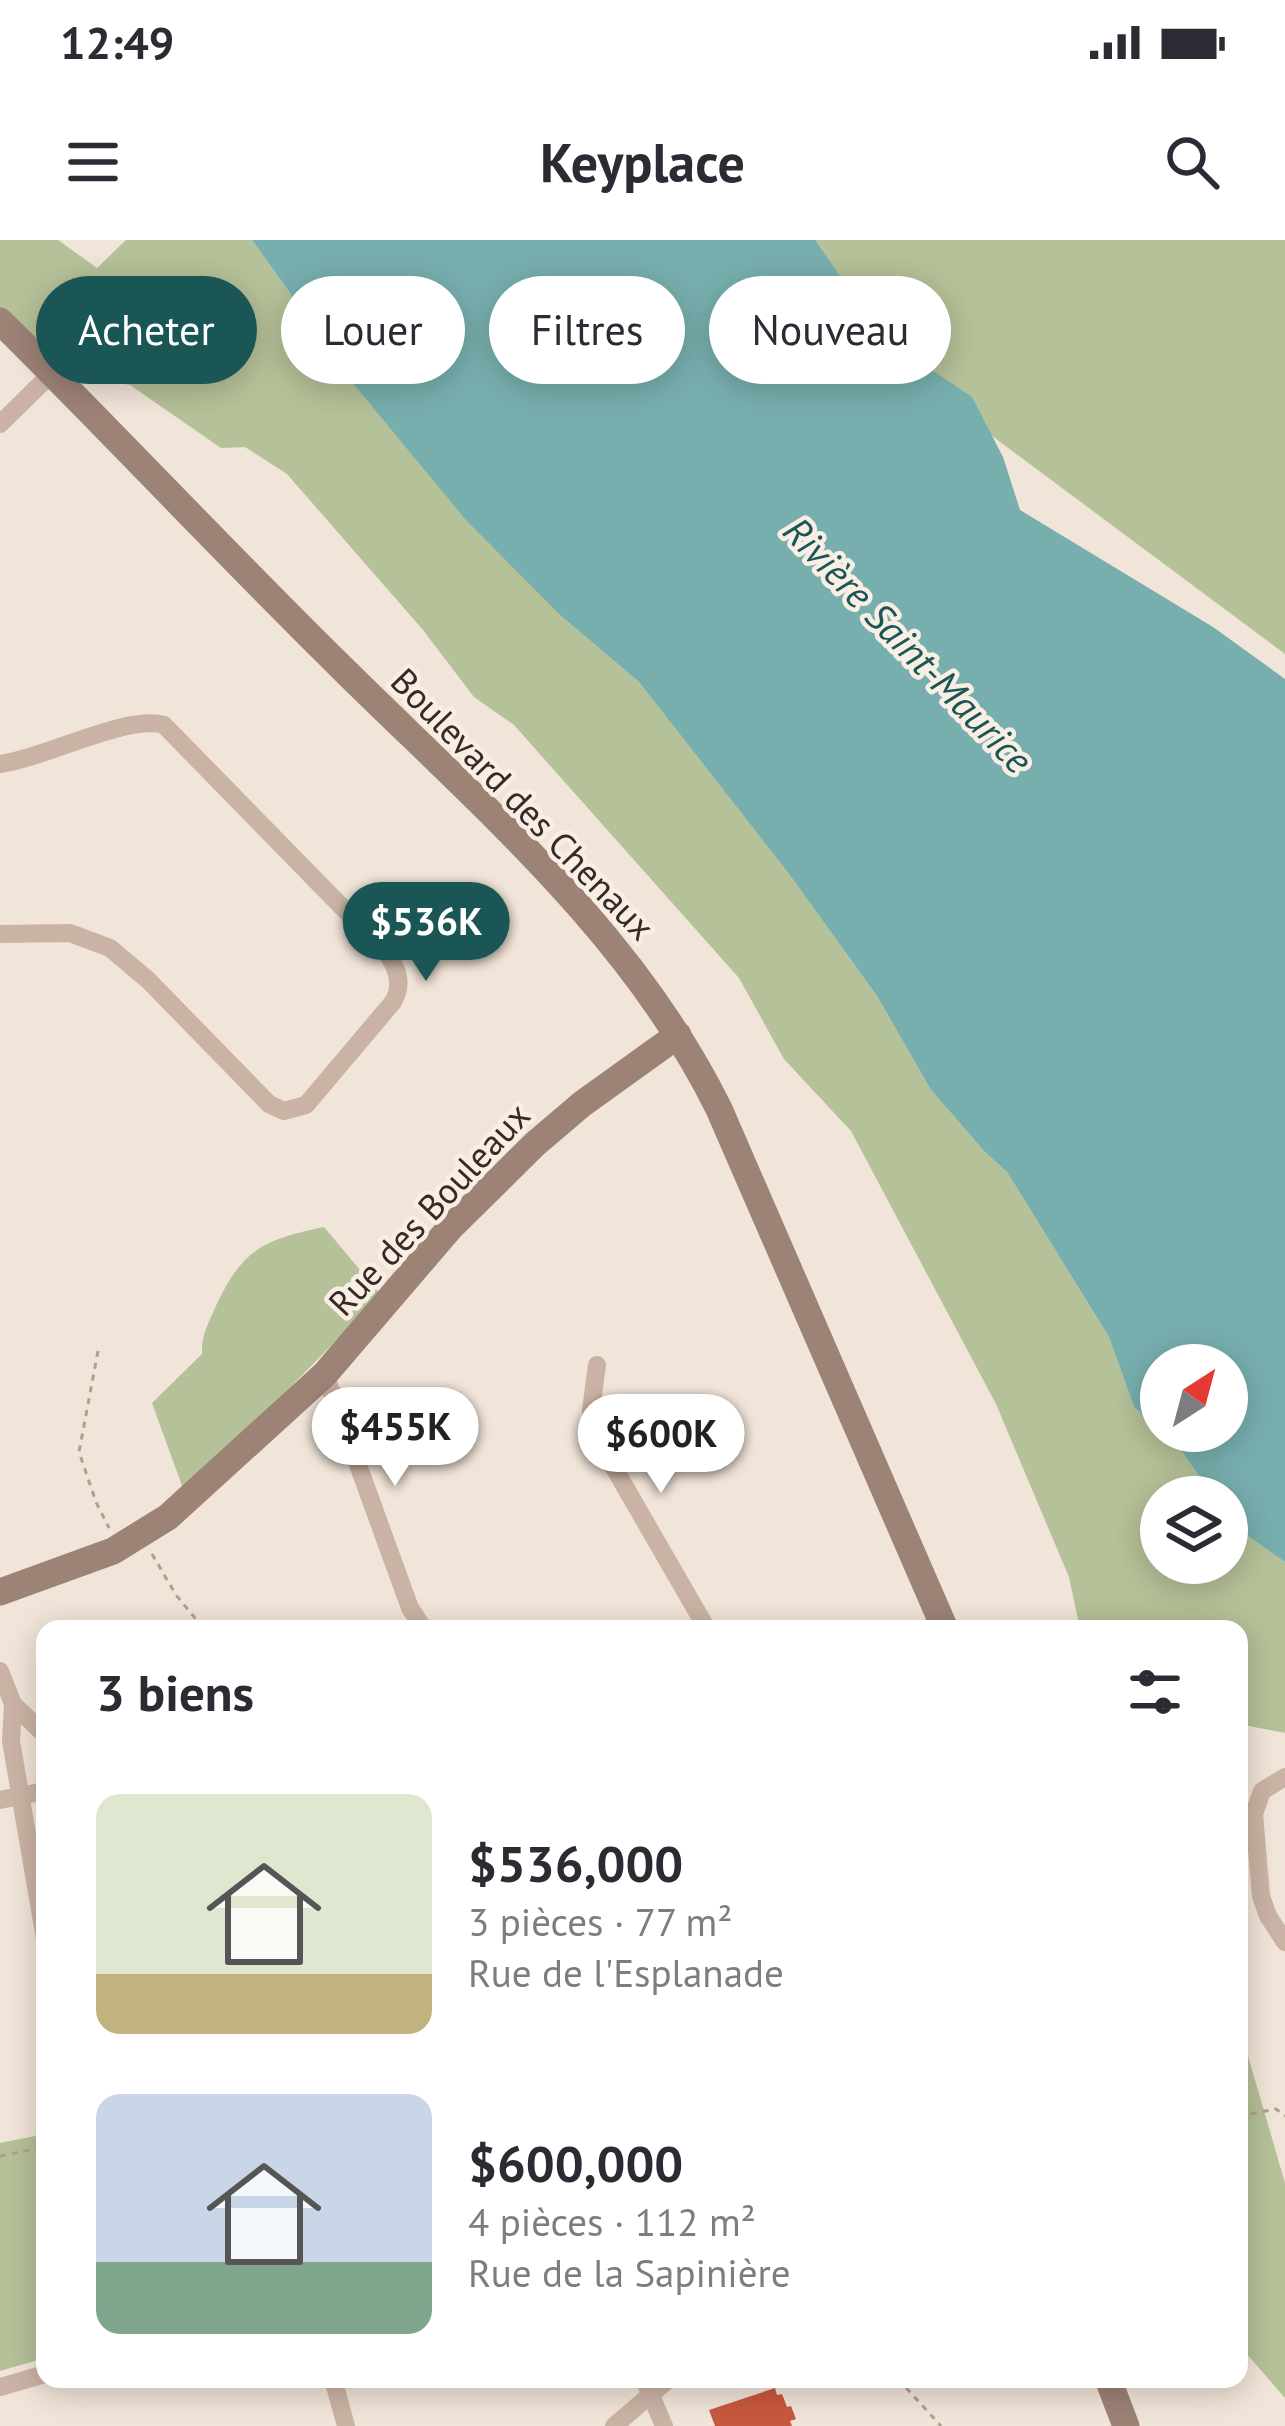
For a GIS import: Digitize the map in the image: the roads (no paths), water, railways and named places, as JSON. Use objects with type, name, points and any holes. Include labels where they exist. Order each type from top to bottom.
[{"type":"street","name":"Boulevard des Chenaux","points":[[0,320],[36,357]]},
{"type":"street","points":[[0,424],[41,384]]},
{"type":"street","name":"Boulevard des Chenaux","points":[[63,384],[556,881],[627,961],[678,1035],[719,1109],[942,1620]]},
{"type":"street","points":[[0,764],[41,756],[135,724],[164,725],[383,949],[396,967],[399,985],[393,1002],[306,1105],[284,1111],[269,1104],[148,980],[110,948],[70,933],[0,934]]},
{"type":"street","name":"Rue des Bouleaux","points":[[0,1592],[113,1551],[181,1506],[325,1374],[450,1228],[510,1167],[582,1104],[678,1035]]},
{"type":"street","points":[[597,1365],[591,1410],[594,1432],[702,1620]]},
{"type":"street","points":[[325,1374],[418,1620]]},
{"type":"street","points":[[0,1671],[13,1704],[36,1726]]},
{"type":"street","points":[[13,1704],[9,1798],[36,1904]]},
{"type":"street","points":[[1285,1777],[1262,1791],[1254,1814],[1261,1896],[1285,1942]]},
{"type":"street","points":[[0,2387],[36,2377]]},
{"type":"street","points":[[335,2388],[346,2426]]},
{"type":"street","points":[[614,2426],[647,2388]]},
{"type":"street","points":[[648,2388],[664,2426]]},
{"type":"street","points":[[1111,2388],[1126,2426]]},
{"type":"water","name":"Rivière Saint-Maurice","points":[[252,240],[815,240],[840,276],[709,276],[709,384],[951,383],[972,397],[1003,457],[1020,510],[1213,627],[1285,679],[1285,1562],[1248,1536],[1248,1476],[1199,1476],[1182,1452],[1248,1452],[1248,1344],[1140,1344],[1140,1412],[1134,1407],[1109,1337],[1007,1172],[931,1090],[877,996],[789,874],[639,682],[560,615],[466,520],[354,384],[465,384],[465,276],[281,276],[281,280]]}]
